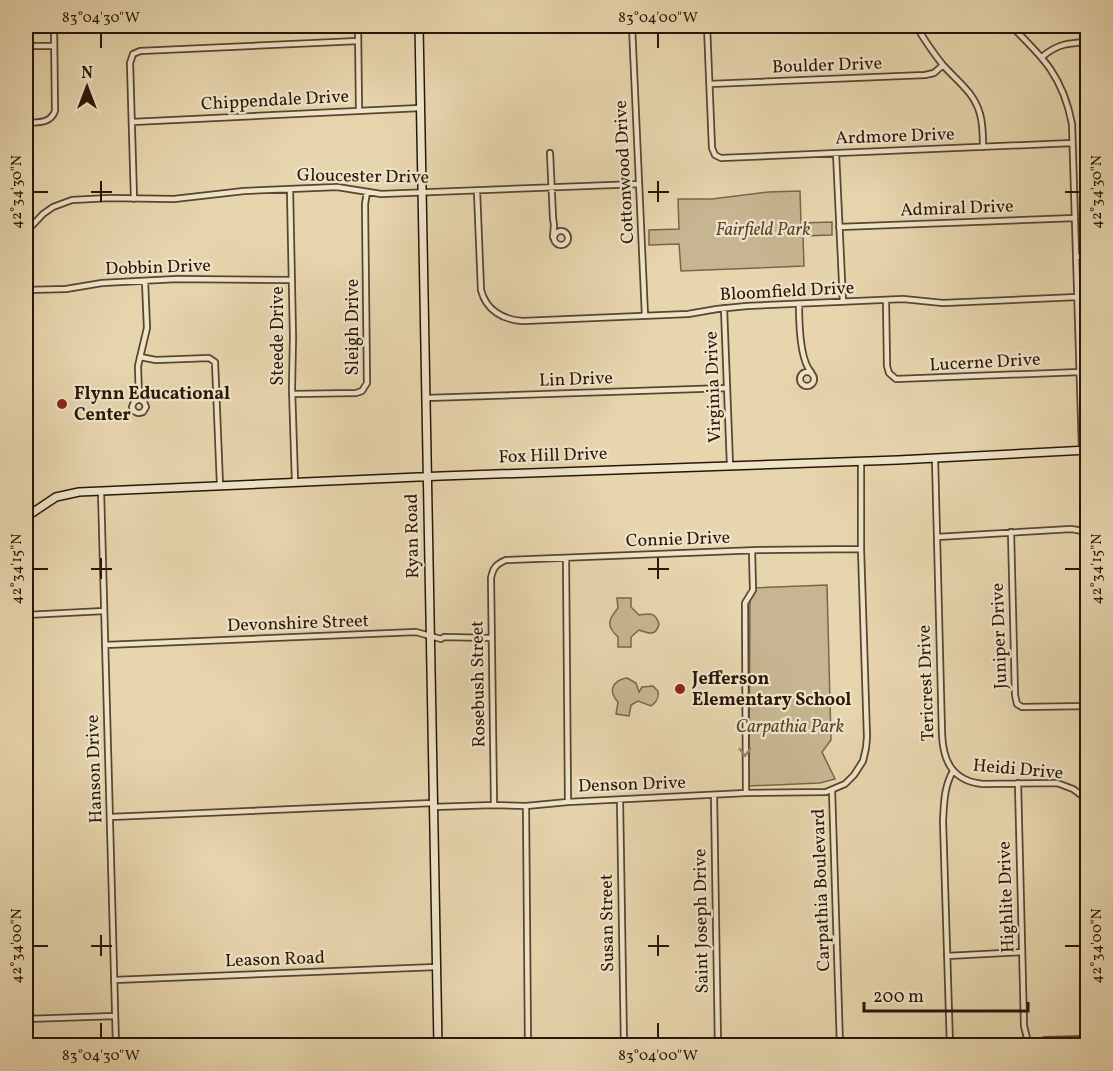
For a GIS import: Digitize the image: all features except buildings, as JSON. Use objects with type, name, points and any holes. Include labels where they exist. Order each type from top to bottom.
[{"type":"street","points":[[26,123],[46,121],[53,117],[55,111],[54,26]]},
{"type":"street","points":[[357,26],[359,110]]},
{"type":"street","name":"Ryan Road","points":[[419,26],[438,1046]]},
{"type":"street","name":"Cottonwood Drive","points":[[632,26],[645,316]]},
{"type":"street","points":[[707,26],[710,84]]},
{"type":"street","points":[[916,26],[944,65],[976,103],[982,122],[983,147]]},
{"type":"street","points":[[1011,26],[1042,57],[1055,76],[1064,94],[1072,124],[1077,297],[1085,450]]},
{"type":"street","points":[[134,199],[130,63],[133,54],[140,51],[358,40]]},
{"type":"street","points":[[1042,57],[1062,44],[1088,42]]},
{"type":"street","points":[[26,46],[54,46]]},
{"type":"street","name":"Boulder Drive","points":[[710,84],[925,75],[934,73],[944,65]]},
{"type":"street","name":"Ardmore Drive","points":[[710,84],[712,148],[718,157],[724,158],[1072,143]]},
{"type":"street","name":"Chippendale Drive","points":[[132,122],[420,108]]},
{"type":"street","points":[[550,153],[555,225],[553,237],[554,242],[558,245],[565,244],[568,238],[565,232],[555,225]]},
{"type":"street","points":[[836,153],[843,302]]},
{"type":"street","name":"Gloucester Drive","points":[[26,232],[48,210],[65,201],[99,198],[174,199],[234,192],[342,187],[378,194],[639,184]]},
{"type":"street","name":"Steede Drive","points":[[290,189],[295,482]]},
{"type":"street","name":"Bloomfield Drive","points":[[477,191],[481,290],[490,308],[511,320],[688,315],[724,308],[886,300],[943,303],[1077,297]]},
{"type":"street","name":"Sleigh Drive","points":[[292,394],[356,393],[362,391],[367,383],[365,204],[367,192]]},
{"type":"street","points":[[26,215],[34,223]]},
{"type":"street","name":"Admiral Drive","points":[[839,227],[1075,218]]},
{"type":"street","points":[[553,237],[558,232],[565,232]]},
{"type":"street","points":[[1076,257],[1088,256]]},
{"type":"street","name":"Dobbin Drive","points":[[26,290],[177,279],[292,280]]},
{"type":"street","points":[[139,399],[138,373],[147,328],[145,281]]},
{"type":"street","name":"Lucerne Drive","points":[[886,300],[889,373],[900,380],[1080,372]]},
{"type":"street","points":[[798,304],[805,365],[800,378],[801,382],[810,386],[815,378],[805,365]]},
{"type":"street","name":"Virginia Drive","points":[[724,308],[730,465]]},
{"type":"street","points":[[140,357],[156,360],[209,358],[215,362],[220,486]]},
{"type":"street","points":[[802,374],[806,371],[811,372]]},
{"type":"street","name":"Lin Drive","points":[[426,399],[727,388]]},
{"type":"street","name":"Fox Hill Drive","points":[[26,517],[64,494],[101,491],[1085,450]]},
{"type":"street","name":"Tericrest Drive","points":[[934,458],[942,744],[946,760],[953,771]]},
{"type":"street","name":"Carpathia Boulevard","points":[[840,1046],[832,790],[845,784],[863,761],[867,737],[861,549],[861,461]]},
{"type":"street","name":"Hanson Drive","points":[[101,491],[116,1046]]},
{"type":"street","points":[[937,537],[1071,529],[1082,531],[1086,539],[1088,609]]},
{"type":"street","name":"Juniper Drive","points":[[1011,532],[1017,704],[1022,707],[1088,706]]},
{"type":"street","name":"Connie Drive","points":[[496,565],[506,560],[861,549]]},
{"type":"street","points":[[746,793],[745,603],[753,590],[752,551]]},
{"type":"street","points":[[566,558],[568,802]]},
{"type":"street","name":"Rosebush Street","points":[[494,805],[491,578],[496,565]]},
{"type":"street","points":[[26,615],[104,611]]},
{"type":"street","name":"Devonshire Street","points":[[105,645],[416,632],[441,639],[444,637],[492,638]]},
{"type":"street","points":[[950,1046],[944,810],[947,784],[953,771]]},
{"type":"street","name":"Heidi Drive","points":[[953,771],[977,783],[1057,783],[1081,795]]},
{"type":"street","name":"Highlite Drive","points":[[1018,783],[1024,1026],[1028,1045]]},
{"type":"street","points":[[1088,785],[1081,795],[1088,803]]},
{"type":"street","name":"Denson Drive","points":[[110,817],[433,805],[526,806],[746,793],[818,793],[832,790]]},
{"type":"street","name":"Saint Joseph Drive","points":[[714,795],[718,1046]]},
{"type":"street","name":"Susan Street","points":[[620,800],[624,1046]]},
{"type":"street","points":[[526,806],[528,1046]]},
{"type":"street","points":[[947,956],[1022,952]]},
{"type":"street","name":"Leason Road","points":[[114,980],[436,967]]},
{"type":"street","points":[[26,1019],[115,1016]]},
{"type":"street","points":[[1028,1045],[1046,1040],[1088,1039]]},
{"type":"green space","name":"Fairfield Park","points":[[800,191],[801,223],[832,222],[832,235],[803,236],[804,266],[681,271],[679,244],[649,245],[649,230],[679,229],[678,199],[712,199],[768,192]]},
{"type":"green space","name":"Carpathia Park","points":[[827,585],[831,740],[822,752],[835,779],[820,783],[749,786],[750,588]]},
{"type":"green space","points":[[617,598],[631,598],[631,607],[639,615],[654,615],[659,624],[656,631],[648,633],[639,630],[631,637],[631,647],[618,647],[618,637],[610,626],[610,620],[618,608]]},
{"type":"green space","points":[[627,678],[636,683],[639,692],[642,687],[653,686],[658,691],[655,703],[651,706],[638,701],[631,705],[629,716],[616,714],[618,702],[612,690],[616,683]]},
{"type":"place","name":"Flynn Educational Center","points":[[62,404]]},
{"type":"place","name":"Jefferson Elementary School","points":[[680,689]]}]
